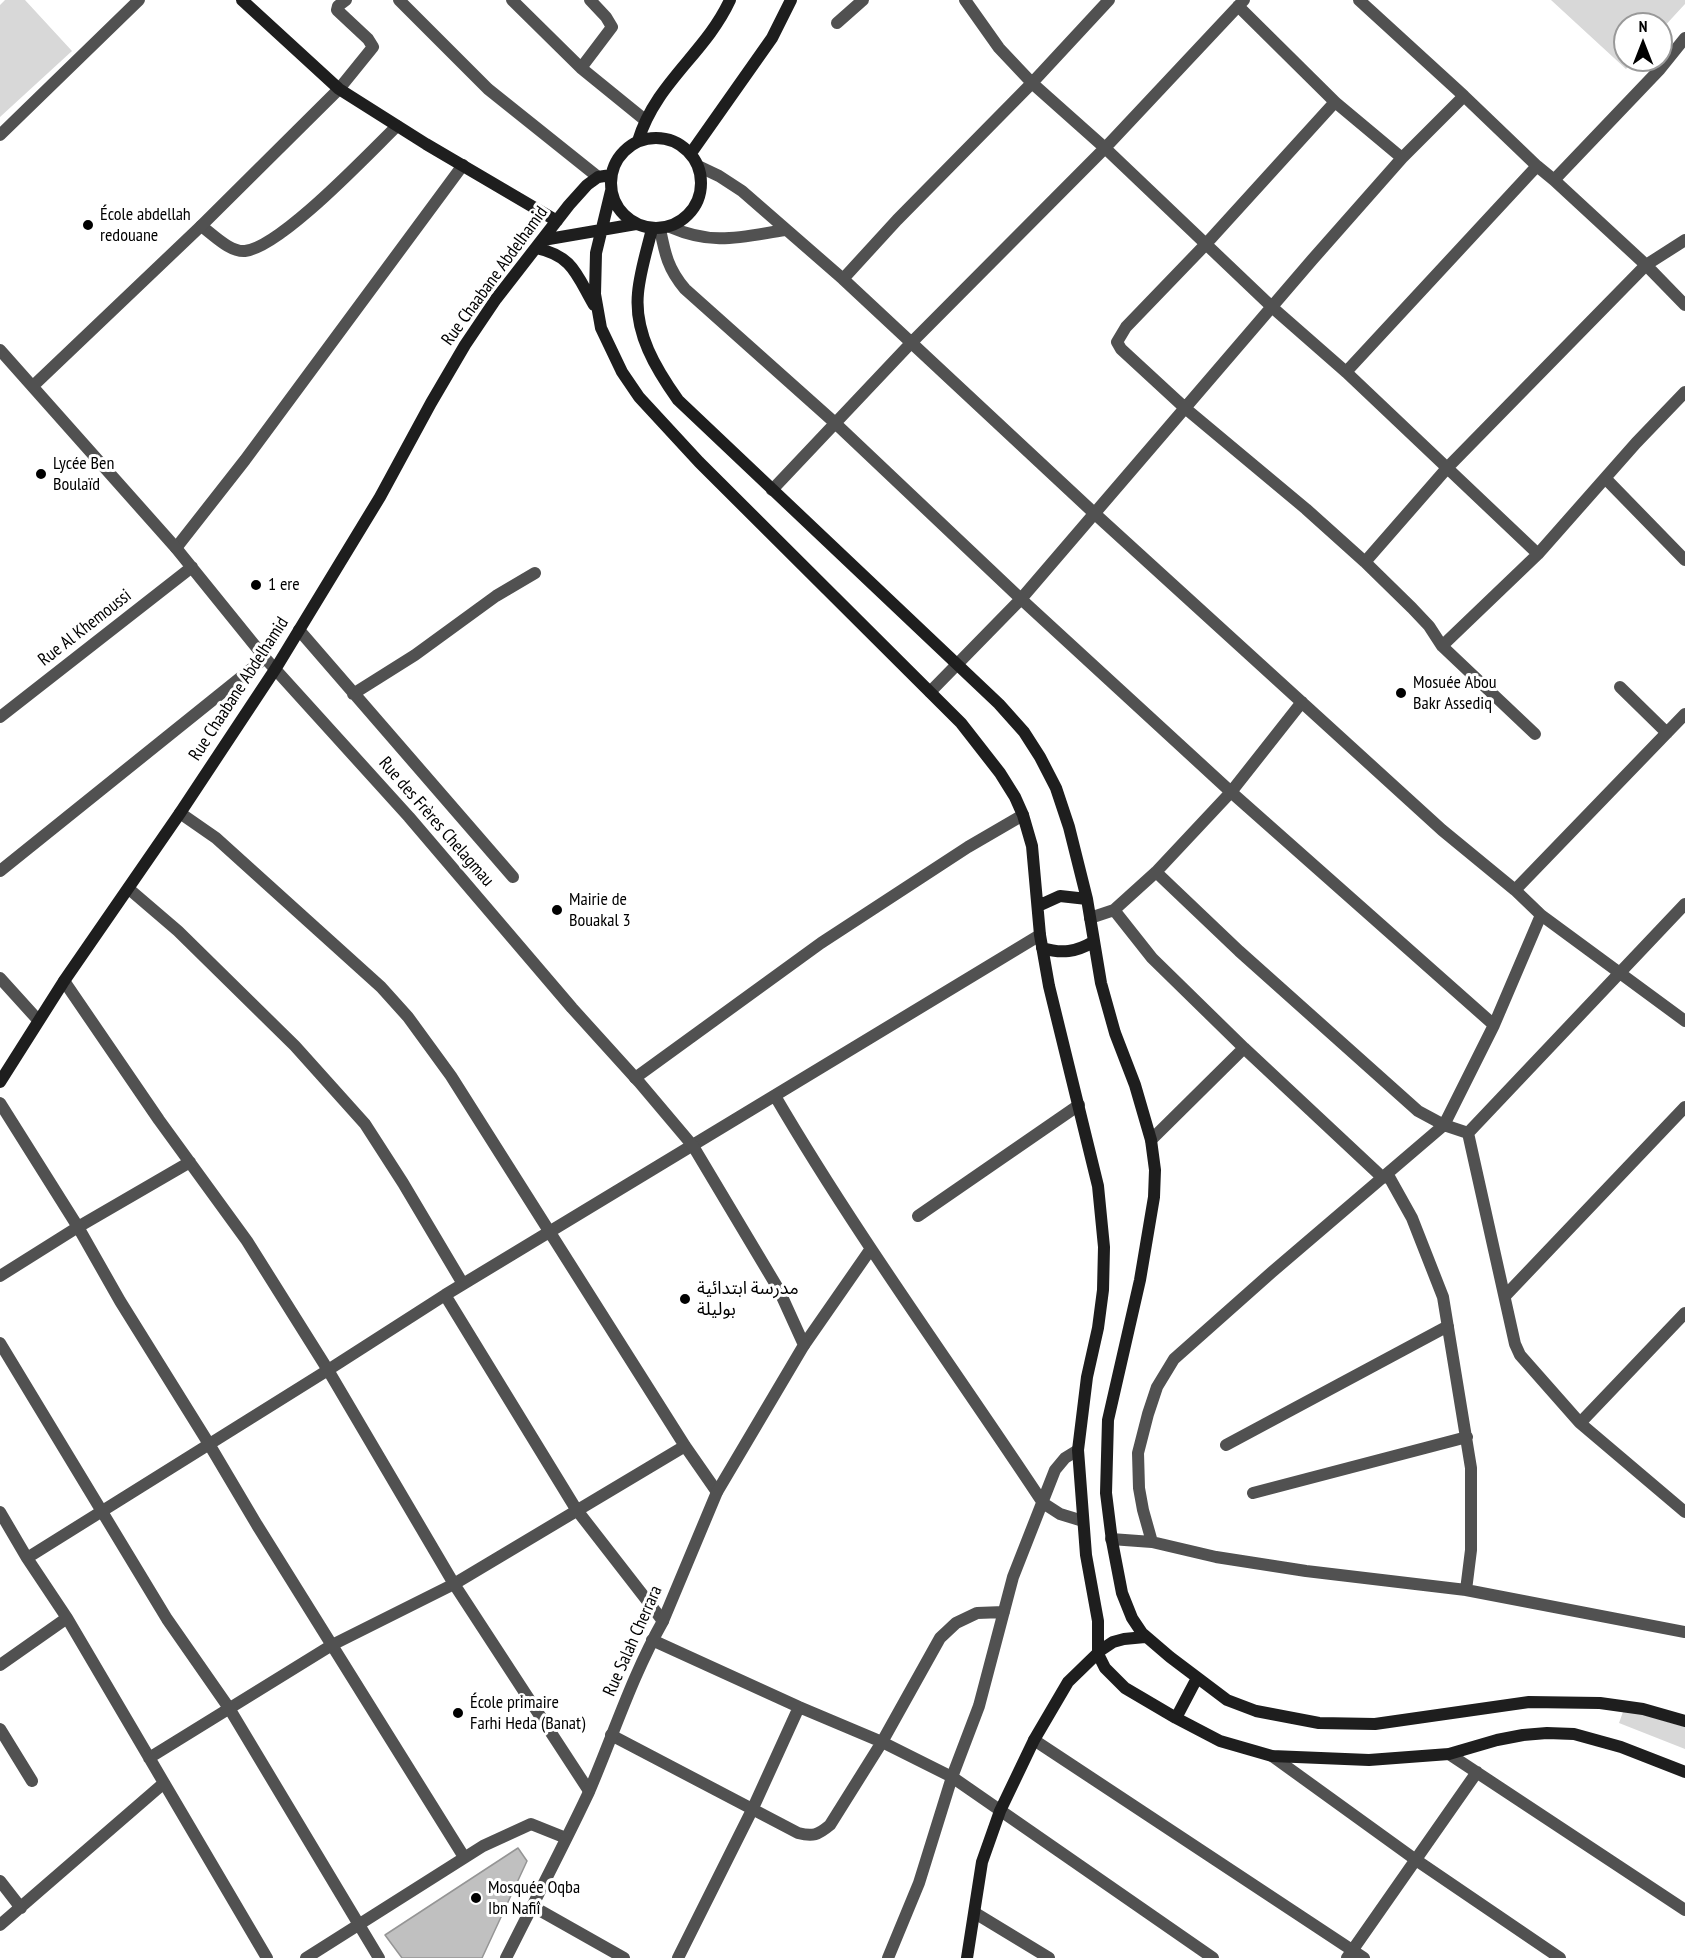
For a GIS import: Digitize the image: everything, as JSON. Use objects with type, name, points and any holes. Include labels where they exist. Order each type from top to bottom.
[{"type":"main road","points":[[242,0],[339,89],[557,221]]},
{"type":"main road","points":[[638,141],[645,120],[666,87],[715,27],[729,0]]},
{"type":"main road","points":[[691,153],[771,38],[791,0]]},
{"type":"main road","points":[[539,244],[600,231],[636,224],[661,228],[686,218],[698,204],[702,186],[700,168],[691,153],[675,142],[657,138],[638,141],[626,149],[616,161],[611,175],[611,190],[600,231],[594,276],[601,328],[622,372],[639,397],[699,462],[960,723],[1000,772],[1016,797],[1023,814],[1032,846],[1042,948],[1098,1186],[1104,1247],[1098,1328],[1088,1377],[1078,1450],[1086,1555],[1098,1621],[1098,1654],[1105,1668],[1125,1688],[1176,1718],[1220,1741],[1272,1756],[1369,1760],[1449,1754],[1523,1735],[1574,1734],[1621,1747],[1685,1772]]},
{"type":"main road","points":[[598,177],[611,175]]},
{"type":"main road","name":"Rue Chaabane Abdelhamid","points":[[0,1083],[38,1020],[129,889],[276,668],[380,497],[465,345],[496,299],[557,221],[587,185],[598,177]]},
{"type":"main road","points":[[611,190],[624,216],[636,224]]},
{"type":"main road","points":[[661,228],[638,295],[641,330],[657,370],[678,400],[999,704],[1024,732],[1056,788],[1069,827],[1087,899],[1101,983],[1150,1140],[1155,1170],[1149,1233],[1108,1420],[1106,1493],[1111,1539],[1122,1593],[1132,1618],[1145,1637],[1227,1700],[1256,1711],[1319,1723],[1375,1724],[1529,1702],[1600,1703],[1643,1709],[1685,1721]]},
{"type":"main road","points":[[539,244],[567,261],[597,311]]},
{"type":"main road","points":[[1038,906],[1060,896],[1087,899]]},
{"type":"main road","points":[[1042,948],[1056,952],[1070,952],[1093,942]]},
{"type":"main road","points":[[967,1958],[982,1862],[1000,1811],[1034,1740],[1068,1682],[1098,1654],[1113,1642],[1145,1637]]},
{"type":"main road","points":[[1176,1718],[1197,1678]]},
{"type":"street","points":[[0,135],[139,0]]},
{"type":"street","points":[[33,386],[201,226],[339,89],[373,47],[368,39],[337,10],[338,6],[346,0]]},
{"type":"street","points":[[399,0],[488,89],[598,177]]},
{"type":"street","points":[[514,0],[581,68],[645,120]]},
{"type":"street","points":[[581,68],[612,27],[606,16],[590,0]]},
{"type":"street","points":[[837,23],[863,0]]},
{"type":"street","points":[[965,0],[999,48],[1032,83],[1105,148],[1273,308],[1346,372],[1538,554]]},
{"type":"street","points":[[843,279],[1109,0]]},
{"type":"street","points":[[1359,0],[1646,265],[1685,305]]},
{"type":"street","points":[[772,490],[834,422],[1105,148],[1241,3],[1335,102],[1402,158]]},
{"type":"street","points":[[1554,180],[1659,69],[1685,38]]},
{"type":"street","points":[[930,692],[1021,599],[1312,260],[1402,158],[1464,96]]},
{"type":"street","points":[[1335,102],[1205,245],[1126,327],[1118,342],[1121,349],[1185,408],[1306,509],[1365,562],[1429,626],[1442,646],[1535,734]]},
{"type":"street","points":[[201,226],[236,250],[246,251],[257,246],[287,229],[397,126]]},
{"type":"street","points":[[176,548],[246,460],[463,165]]},
{"type":"street","points":[[1346,372],[1537,166]]},
{"type":"street","points":[[700,168],[719,176],[742,191],[843,279],[1094,513],[1442,830],[1542,915],[1685,1021]]},
{"type":"street","points":[[785,230],[719,239],[661,228],[666,261],[684,289],[834,422],[1021,599],[1231,792],[1494,1025]]},
{"type":"street","points":[[1365,562],[1448,467],[1646,265],[1685,240]]},
{"type":"street","name":"Rue des Frères Chelagmau","points":[[0,350],[176,548],[265,658],[409,817],[693,1146],[779,1290],[804,1346]]},
{"type":"street","points":[[1442,646],[1538,554],[1685,392]]},
{"type":"street","points":[[1605,478],[1685,560]]},
{"type":"street","name":"Rue Al Khemoussi","points":[[0,717],[192,567]]},
{"type":"street","points":[[353,694],[415,655],[496,596],[535,573]]},
{"type":"street","points":[[299,630],[513,877]]},
{"type":"street","points":[[0,871],[265,658]]},
{"type":"street","points":[[1620,687],[1667,733]]},
{"type":"street","points":[[1090,918],[1114,910],[1156,872],[1231,792],[1302,702]]},
{"type":"street","points":[[1515,890],[1685,714]]},
{"type":"street","points":[[180,813],[216,838],[373,979],[395,1002],[437,1054],[684,1446],[717,1492]]},
{"type":"street","points":[[635,1078],[821,943],[1023,814]]},
{"type":"street","points":[[1156,872],[1239,951],[1418,1111],[1444,1125],[1468,1133]]},
{"type":"street","points":[[129,889],[178,931],[261,1012],[365,1124],[463,1284]]},
{"type":"street","points":[[1468,1133],[1685,904]]},
{"type":"street","points":[[1114,910],[1152,958],[1244,1048],[1385,1176],[1412,1218],[1443,1297],[1467,1437],[1471,1468],[1472,1517],[1466,1590]]},
{"type":"street","points":[[1152,1542],[1139,1488],[1138,1454],[1157,1387],[1174,1359],[1444,1125],[1494,1025],[1542,915]]},
{"type":"street","points":[[27,1558],[100,1510],[549,1231],[1040,935]]},
{"type":"street","points":[[0,978],[38,1020]]},
{"type":"street","points":[[64,981],[189,1162],[247,1241],[328,1370],[454,1584],[589,1791]]},
{"type":"street","points":[[1150,1140],[1244,1048]]},
{"type":"street","points":[[775,1096],[870,1250],[948,1360],[1043,1503],[1060,1514],[1083,1521]]},
{"type":"street","points":[[0,1103],[78,1227],[120,1301],[209,1443],[257,1525],[464,1857]]},
{"type":"street","points":[[918,1216],[1079,1105]]},
{"type":"street","points":[[1505,1296],[1685,1107]]},
{"type":"street","points":[[1468,1133],[1515,1344],[1520,1355],[1580,1423],[1685,1512]]},
{"type":"street","points":[[0,1276],[189,1162]]},
{"type":"street","name":"Rue Salah Cherrara","points":[[506,1958],[589,1791],[610,1735],[652,1640],[663,1621],[717,1492],[804,1346],[870,1250]]},
{"type":"street","points":[[445,1295],[576,1509],[663,1621]]},
{"type":"street","points":[[1580,1423],[1685,1313]]},
{"type":"street","points":[[1226,1445],[1448,1326]]},
{"type":"street","points":[[0,1343],[167,1619],[229,1708],[379,1958]]},
{"type":"street","points":[[1252,1493],[1467,1437]]},
{"type":"street","points":[[149,1758],[332,1645],[454,1584],[684,1446]]},
{"type":"street","points":[[888,1958],[919,1883],[952,1777],[979,1706],[1013,1577],[1055,1470],[1065,1458],[1078,1450]]},
{"type":"street","points":[[0,1512],[67,1618],[267,1958]]},
{"type":"street","points":[[1111,1539],[1152,1542],[1216,1557],[1284,1567],[1466,1590],[1685,1632]]},
{"type":"street","points":[[610,1735],[798,1833],[812,1837],[830,1825],[882,1742],[940,1638],[956,1623],[977,1613],[1004,1612]]},
{"type":"street","points":[[0,1665],[67,1618]]},
{"type":"street","points":[[652,1640],[882,1742],[952,1777],[1213,1958]]},
{"type":"street","points":[[678,1958],[753,1808],[800,1707]]},
{"type":"street","points":[[0,1729],[32,1781]]},
{"type":"street","points":[[1034,1740],[1350,1954],[1364,1958]]},
{"type":"street","points":[[1449,1754],[1685,1910]]},
{"type":"street","points":[[1272,1756],[1416,1860],[1560,1958]]},
{"type":"street","points":[[1350,1954],[1477,1773]]},
{"type":"street","points":[[0,1925],[164,1783]]},
{"type":"street","points":[[306,1958],[464,1857],[503,1835],[531,1824],[567,1838]]},
{"type":"street","points":[[0,1881],[21,1908]]},
{"type":"street","points":[[532,1906],[624,1958]]},
{"type":"street","points":[[975,1913],[1049,1958]]},
{"type":"shaded area","points":[[5,0],[25,0],[72,51],[0,117],[0,5]]},
{"type":"shaded area","points":[[1551,0],[1685,0],[1685,4],[1673,17],[1673,12],[1613,12],[1613,57]]},
{"type":"shaded area","points":[[1624,1709],[1685,1727],[1685,1749],[1619,1723]]},
{"type":"building","name":"Mosquée Oqba Ibn Nafiî","points":[[518,1848],[527,1861],[482,1958],[402,1958],[385,1935]]},
{"type":"place","name":"École abdellah redouane","points":[[88,225]]},
{"type":"place","name":"Lycée Ben Boulaïd","points":[[41,474]]},
{"type":"place","name":"1 ere","points":[[256,585]]},
{"type":"place","name":"Mosuée Abou Bakr Assediq","points":[[1401,693]]},
{"type":"place","name":"Mairie de Bouakal 3","points":[[557,910]]},
{"type":"place","name":"مدرسة ابتدائية بوليلة","points":[[685,1299]]},
{"type":"place","name":"École primaire Farhi Heda (Banat)","points":[[458,1713]]},
{"type":"place","name":"Mosquée Oqba Ibn Nafiî","points":[[476,1898]]}]
